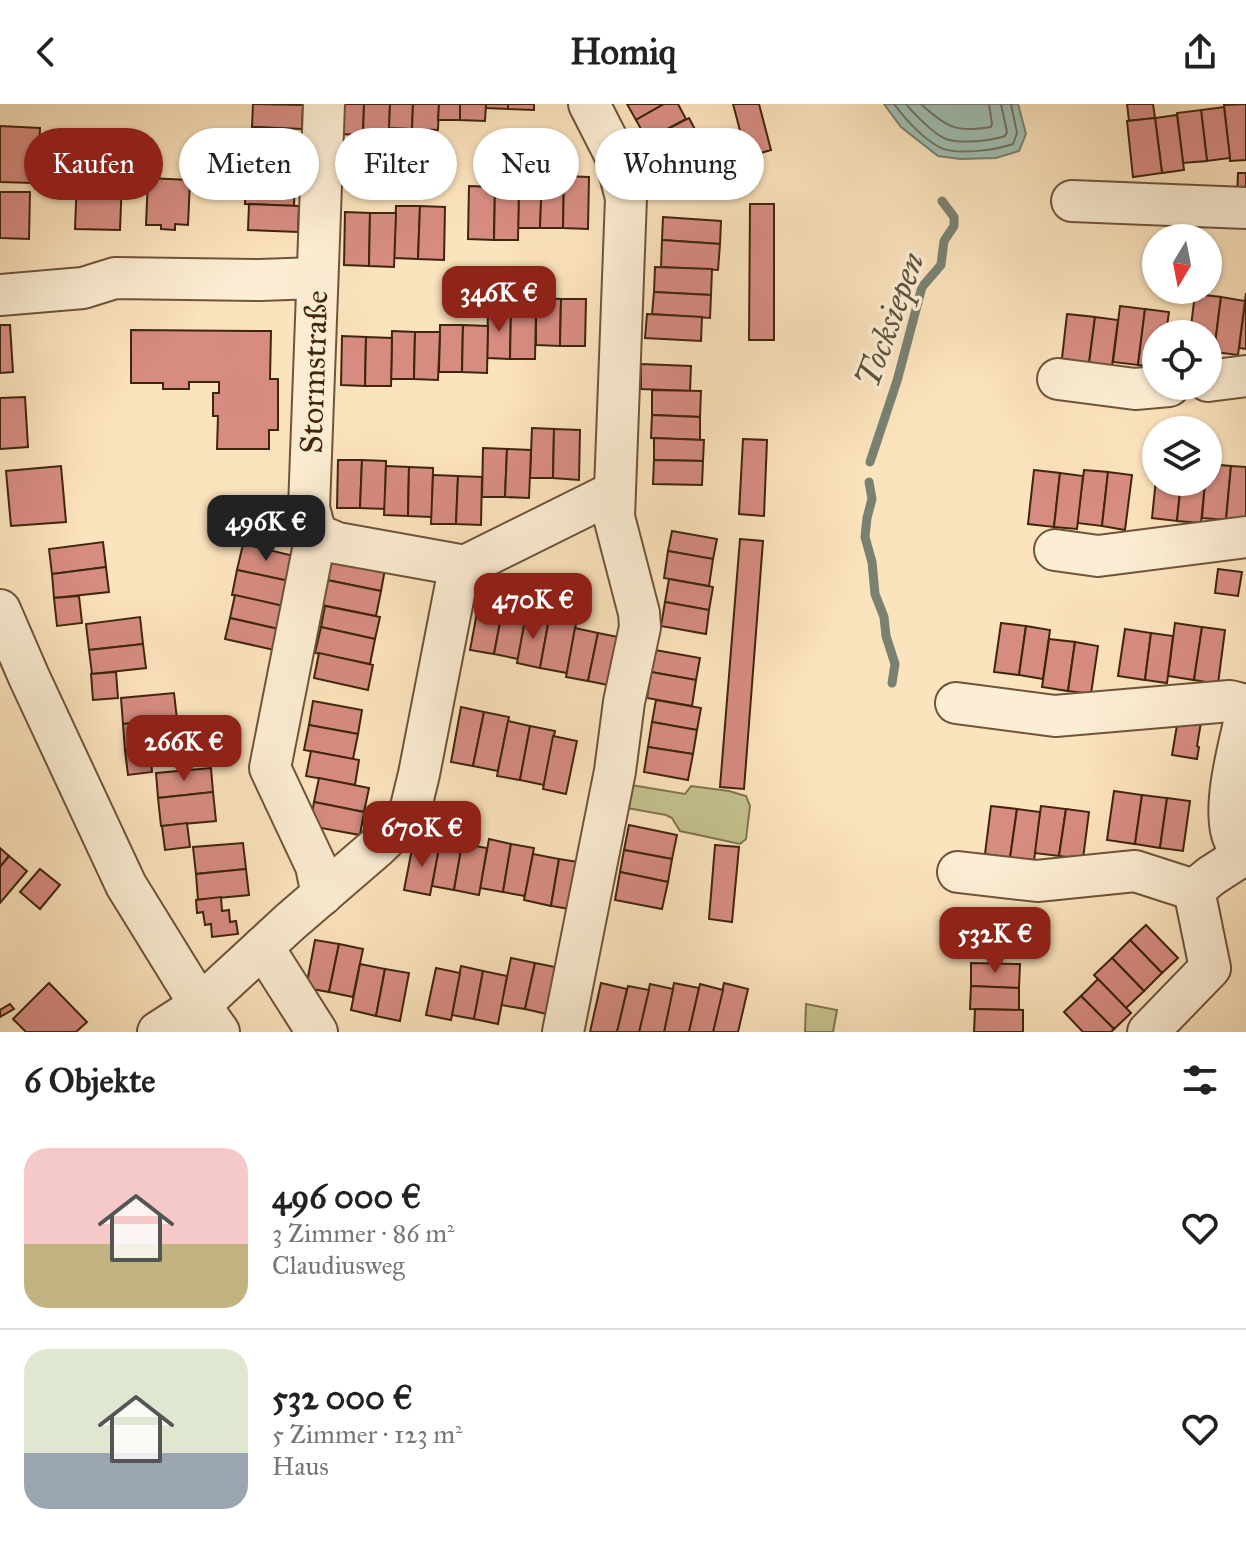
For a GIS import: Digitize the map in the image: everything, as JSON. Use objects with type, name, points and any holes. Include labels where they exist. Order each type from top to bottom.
[{"type":"street","name":"Stormstraße","points":[[316,534],[309,508],[324,104]]},
{"type":"street","points":[[563,1032],[640,627],[614,517],[626,198],[615,155],[589,104]]},
{"type":"street","points":[[1072,201],[1246,208]]},
{"type":"street","points":[[0,295],[83,288],[115,278],[316,278]]},
{"type":"street","points":[[1222,379],[1246,376]]},
{"type":"street","points":[[1058,379],[1142,388]]},
{"type":"street","points":[[322,895],[316,866],[270,768],[316,534],[337,543],[465,566],[614,492]]},
{"type":"street","points":[[1055,550],[1098,556],[1246,537]]},
{"type":"street","points":[[158,1032],[209,1019],[263,947],[385,840],[408,814],[419,774],[456,584],[465,566]]},
{"type":"street","points":[[0,610],[126,885],[209,1019]]},
{"type":"street","points":[[956,703],[1055,716],[1230,701],[1246,705]]},
{"type":"street","points":[[1194,890],[1246,854],[1232,835],[1230,816],[1246,714]]},
{"type":"street","points":[[958,872],[1037,881],[1135,871],[1194,890]]},
{"type":"street","points":[[1148,1032],[1210,968],[1194,890]]},
{"type":"street","points":[[263,947],[317,1032]]},
{"type":"shaded area","points":[[625,784],[685,794],[691,786],[746,796],[750,806],[746,839],[740,844],[680,831],[672,818],[666,815],[621,807]]},
{"type":"shaded area","points":[[806,1004],[837,1010],[833,1032],[805,1032]]},
{"type":"water","points":[[884,104],[1018,104],[1026,134],[1019,151],[996,158],[938,156],[901,127]]},
{"type":"building","points":[[253,104],[303,105],[302,128],[252,127]]},
{"type":"building","points":[[341,104],[364,104],[363,128],[340,128]]},
{"type":"building","points":[[364,104],[390,104],[389,128],[363,128]]},
{"type":"building","points":[[390,104],[413,104],[412,128],[389,128]]},
{"type":"building","points":[[413,104],[439,104],[438,128],[412,128]]},
{"type":"building","points":[[439,104],[460,104],[460,120],[438,120]]},
{"type":"building","points":[[460,104],[486,104],[485,121],[460,120]]},
{"type":"building","points":[[486,104],[508,104],[508,109],[486,108]]},
{"type":"building","points":[[508,104],[534,104],[534,110],[508,109]]},
{"type":"building","points":[[627,104],[664,104],[636,120]]},
{"type":"building","points":[[664,104],[678,104],[686,119],[669,128],[640,128],[636,120]]},
{"type":"building","points":[[733,104],[759,104],[771,150],[764,152],[764,128],[739,128]]},
{"type":"building","points":[[1127,104],[1153,104],[1155,118],[1129,121]]},
{"type":"building","points":[[1246,104],[1246,160],[1230,161],[1224,105]]},
{"type":"building","points":[[1224,107],[1230,158],[1207,161],[1201,110]]},
{"type":"building","points":[[1201,110],[1207,161],[1183,163],[1177,113]]},
{"type":"building","points":[[1177,115],[1184,170],[1162,173],[1155,118]]},
{"type":"building","points":[[689,118],[694,128],[670,128]]},
{"type":"building","points":[[1155,118],[1162,173],[1133,177],[1127,121]]},
{"type":"building","points":[[0,126],[40,128],[24,128],[24,183],[0,182]]},
{"type":"building","points":[[1238,173],[1246,173],[1246,198],[1237,198]]},
{"type":"building","points":[[579,177],[589,177],[588,229],[563,228],[564,200],[579,200]]},
{"type":"building","points":[[163,179],[179,179],[179,200],[189,200],[188,225],[175,224],[175,230],[161,229],[161,225],[146,225],[147,200],[163,200]]},
{"type":"building","points":[[469,186],[473,186],[473,200],[495,200],[494,240],[468,239]]},
{"type":"building","points":[[0,192],[24,192],[24,200],[30,200],[29,239],[0,238]]},
{"type":"building","points":[[76,200],[121,200],[120,230],[75,229]]},
{"type":"building","points":[[245,200],[294,200],[294,206],[245,204]]},
{"type":"building","points":[[495,200],[519,200],[518,240],[494,240]]},
{"type":"building","points":[[519,200],[541,200],[540,228],[518,228]]},
{"type":"building","points":[[541,200],[564,200],[563,228],[540,228]]},
{"type":"building","points":[[249,204],[299,206],[298,232],[248,230]]},
{"type":"building","points":[[750,204],[774,204],[774,340],[749,340]]},
{"type":"building","points":[[396,206],[420,206],[418,259],[394,258]]},
{"type":"building","points":[[420,206],[445,207],[444,260],[418,259]]},
{"type":"building","points":[[345,212],[370,213],[369,266],[344,265]]},
{"type":"building","points":[[370,213],[396,213],[394,267],[369,266]]},
{"type":"building","points":[[663,217],[721,221],[720,244],[662,240]]},
{"type":"building","points":[[662,240],[720,244],[718,270],[661,267]]},
{"type":"building","points":[[655,267],[712,269],[711,295],[654,292]]},
{"type":"building","points":[[654,292],[711,295],[710,318],[652,314]]},
{"type":"building","points":[[1246,293],[1246,349],[1239,348]]},
{"type":"building","points":[[1222,297],[1245,301],[1238,355],[1222,353],[1222,320],[1218,320]]},
{"type":"building","points":[[536,298],[561,299],[560,346],[536,345]]},
{"type":"building","points":[[561,299],[586,299],[585,346],[560,346]]},
{"type":"building","points":[[1194,304],[1220,304],[1218,320],[1192,320]]},
{"type":"building","points":[[1120,306],[1145,309],[1138,365],[1113,362]]},
{"type":"building","points":[[1145,309],[1169,312],[1168,320],[1144,320]]},
{"type":"building","points":[[488,310],[511,310],[510,359],[487,358]]},
{"type":"building","points":[[511,310],[536,311],[535,359],[510,359]]},
{"type":"building","points":[[647,314],[702,317],[701,341],[645,338]]},
{"type":"building","points":[[1067,314],[1095,317],[1088,371],[1061,367]]},
{"type":"building","points":[[1095,317],[1118,320],[1111,374],[1088,371]]},
{"type":"building","points":[[0,325],[10,325],[13,372],[0,373]]},
{"type":"building","points":[[440,325],[463,325],[462,372],[439,372]]},
{"type":"building","points":[[463,325],[488,326],[487,373],[462,372]]},
{"type":"building","points":[[131,330],[271,331],[270,379],[278,379],[278,430],[269,430],[269,449],[217,449],[218,416],[213,416],[213,393],[219,393],[219,382],[189,382],[189,389],[163,389],[163,383],[131,383]]},
{"type":"building","points":[[392,331],[415,332],[414,379],[391,379]]},
{"type":"building","points":[[415,332],[440,332],[438,380],[414,379]]},
{"type":"building","points":[[1142,333],[1142,365],[1138,365]]},
{"type":"building","points":[[342,336],[366,337],[365,386],[341,385]]},
{"type":"building","points":[[366,337],[392,338],[391,386],[365,386]]},
{"type":"building","points":[[641,364],[691,366],[690,391],[641,389]]},
{"type":"building","points":[[652,390],[701,391],[700,417],[652,415]]},
{"type":"building","points":[[25,397],[28,447],[0,449],[0,398]]},
{"type":"building","points":[[652,415],[700,417],[700,440],[651,438]]},
{"type":"building","points":[[532,428],[554,429],[553,478],[530,478]]},
{"type":"building","points":[[554,429],[580,430],[579,480],[553,478]]},
{"type":"building","points":[[654,438],[704,440],[703,461],[654,460]]},
{"type":"building","points":[[743,439],[767,440],[764,516],[739,514]]},
{"type":"building","points":[[483,448],[507,449],[505,497],[482,497]]},
{"type":"building","points":[[507,449],[531,450],[529,498],[505,497]]},
{"type":"building","points":[[338,460],[362,460],[360,508],[337,508]]},
{"type":"building","points":[[362,460],[386,461],[385,509],[360,508]]},
{"type":"building","points":[[654,460],[703,461],[702,485],[653,484]]},
{"type":"building","points":[[1222,465],[1231,466],[1226,520],[1202,518],[1204,496],[1222,496]]},
{"type":"building","points":[[61,466],[66,522],[11,526],[6,471]]},
{"type":"building","points":[[386,466],[409,467],[408,516],[384,515]]},
{"type":"building","points":[[1231,466],[1246,467],[1246,522],[1226,520]]},
{"type":"building","points":[[409,467],[433,468],[432,517],[408,516]]},
{"type":"building","points":[[1034,470],[1060,473],[1054,527],[1028,524]]},
{"type":"building","points":[[1084,470],[1108,472],[1102,526],[1077,523]]},
{"type":"building","points":[[1108,472],[1132,475],[1125,530],[1102,526]]},
{"type":"building","points":[[1060,473],[1083,476],[1077,529],[1054,527]]},
{"type":"building","points":[[433,475],[458,476],[456,524],[431,524]]},
{"type":"building","points":[[458,476],[482,477],[481,525],[456,524]]},
{"type":"building","points":[[1154,496],[1180,496],[1177,521],[1152,518]]},
{"type":"building","points":[[1180,496],[1204,496],[1201,523],[1177,521]]},
{"type":"building","points":[[672,531],[717,539],[713,559],[668,551]]},
{"type":"building","points":[[740,539],[763,541],[744,789],[720,787]]},
{"type":"building","points":[[103,542],[106,567],[52,574],[49,549]]},
{"type":"building","points":[[243,544],[294,556],[289,581],[237,570]]},
{"type":"building","points":[[668,551],[713,559],[709,586],[664,578]]},
{"type":"building","points":[[332,558],[385,569],[381,591],[327,580]]},
{"type":"building","points":[[106,567],[109,592],[54,598],[52,574]]},
{"type":"building","points":[[1218,569],[1242,572],[1238,596],[1215,593]]},
{"type":"building","points":[[237,570],[289,581],[283,606],[232,595]]},
{"type":"building","points":[[669,579],[713,587],[709,610],[665,602]]},
{"type":"building","points":[[327,580],[381,591],[376,616],[322,605]]},
{"type":"building","points":[[235,595],[288,607],[283,630],[230,618]]},
{"type":"building","points":[[79,596],[82,623],[57,626],[54,598]]},
{"type":"building","points":[[479,602],[503,607],[494,654],[470,650]]},
{"type":"building","points":[[665,602],[709,610],[706,634],[661,626]]},
{"type":"building","points":[[325,606],[380,617],[375,639],[321,627]]},
{"type":"building","points":[[503,607],[527,611],[518,659],[494,654]]},
{"type":"building","points":[[526,615],[549,619],[540,668],[517,663]]},
{"type":"building","points":[[140,617],[143,644],[89,650],[86,624]]},
{"type":"building","points":[[230,618],[283,630],[279,651],[225,639]]},
{"type":"building","points":[[549,619],[576,624],[567,673],[540,668]]},
{"type":"building","points":[[1001,623],[1026,626],[1019,675],[994,672]]},
{"type":"building","points":[[1175,623],[1202,627],[1194,680],[1168,676]]},
{"type":"building","points":[[1026,626],[1050,630],[1043,679],[1019,675]]},
{"type":"building","points":[[321,627],[375,639],[370,664],[315,653]]},
{"type":"building","points":[[1202,627],[1225,630],[1218,684],[1194,680]]},
{"type":"building","points":[[575,628],[598,633],[588,681],[566,677]]},
{"type":"building","points":[[1125,629],[1151,633],[1145,680],[1118,676]]},
{"type":"building","points":[[598,633],[623,638],[613,686],[588,681]]},
{"type":"building","points":[[1151,633],[1173,636],[1167,683],[1145,680]]},
{"type":"building","points":[[1049,639],[1075,642],[1068,691],[1042,687]]},
{"type":"building","points":[[1075,642],[1098,646],[1091,694],[1068,691]]},
{"type":"building","points":[[143,644],[146,668],[92,674],[89,650]]},
{"type":"building","points":[[655,650],[700,658],[696,680],[651,672]]},
{"type":"building","points":[[319,653],[373,665],[368,690],[314,678]]},
{"type":"building","points":[[116,672],[118,698],[93,700],[91,674]]},
{"type":"building","points":[[651,672],[696,680],[692,706],[647,698]]},
{"type":"building","points":[[174,693],[177,719],[123,724],[121,698]]},
{"type":"building","points":[[656,700],[701,708],[697,730],[652,722]]},
{"type":"building","points":[[313,701],[362,710],[358,734],[309,725]]},
{"type":"building","points":[[461,707],[484,712],[473,766],[451,762]]},
{"type":"building","points":[[484,712],[509,717],[498,771],[473,766]]},
{"type":"building","points":[[177,719],[179,745],[125,750],[123,724]]},
{"type":"building","points":[[1178,719],[1201,722],[1197,759],[1172,755]]},
{"type":"building","points":[[508,721],[530,726],[520,780],[497,776]]},
{"type":"building","points":[[652,722],[697,730],[693,754],[648,747]]},
{"type":"building","points":[[309,725],[358,734],[353,759],[304,750]]},
{"type":"building","points":[[530,726],[555,731],[544,785],[520,780]]},
{"type":"building","points":[[553,736],[577,741],[566,794],[543,789]]},
{"type":"building","points":[[648,747],[693,754],[688,780],[644,772]]},
{"type":"building","points":[[150,748],[152,772],[128,775],[125,750]]},
{"type":"building","points":[[311,751],[359,760],[355,785],[306,776]]},
{"type":"building","points":[[211,768],[213,792],[158,798],[156,773]]},
{"type":"building","points":[[319,778],[369,788],[364,812],[314,802]]},
{"type":"building","points":[[1114,791],[1142,795],[1135,844],[1107,840]]},
{"type":"building","points":[[213,792],[216,821],[161,826],[158,798]]},
{"type":"building","points":[[1142,795],[1167,798],[1160,848],[1135,844]]},
{"type":"building","points":[[1167,798],[1190,801],[1183,851],[1160,848]]},
{"type":"building","points":[[314,802],[364,812],[360,835],[310,826]]},
{"type":"building","points":[[991,806],[1017,809],[1010,858],[985,854]]},
{"type":"building","points":[[1041,806],[1066,809],[1059,856],[1034,853]]},
{"type":"building","points":[[1017,809],[1040,812],[1034,861],[1010,858]]},
{"type":"building","points":[[1066,809],[1089,812],[1083,859],[1059,856]]},
{"type":"building","points":[[187,823],[190,847],[165,850],[162,826]]},
{"type":"building","points":[[629,825],[677,835],[672,859],[624,850]]},
{"type":"building","points":[[489,839],[511,844],[503,892],[480,888]]},
{"type":"building","points":[[440,840],[462,844],[454,890],[432,886]]},
{"type":"building","points":[[243,843],[246,869],[196,874],[193,847]]},
{"type":"building","points":[[413,844],[439,848],[430,895],[404,890]]},
{"type":"building","points":[[462,844],[487,848],[479,895],[454,890]]},
{"type":"building","points":[[511,844],[534,848],[525,896],[503,892]]},
{"type":"building","points":[[715,845],[739,847],[732,922],[709,919]]},
{"type":"building","points":[[0,848],[9,856],[0,867]]},
{"type":"building","points":[[624,850],[672,859],[668,882],[620,872]]},
{"type":"building","points":[[533,854],[559,859],[551,906],[524,900]]},
{"type":"building","points":[[9,856],[27,871],[0,903],[0,867]]},
{"type":"building","points":[[559,859],[585,863],[576,910],[551,906]]},
{"type":"building","points":[[40,869],[60,885],[40,909],[20,892]]},
{"type":"building","points":[[246,869],[249,895],[198,900],[196,874]]},
{"type":"building","points":[[620,872],[668,882],[662,909],[615,900]]},
{"type":"building","points":[[221,897],[222,911],[229,910],[230,922],[236,921],[238,934],[212,937],[211,924],[205,925],[203,912],[197,913],[196,900]]},
{"type":"building","points":[[1146,925],[1178,958],[1162,973],[1130,940]]},
{"type":"building","points":[[315,940],[339,944],[329,992],[306,988]]},
{"type":"building","points":[[1130,940],[1162,973],[1144,991],[1112,958]]},
{"type":"building","points":[[339,944],[363,949],[353,997],[329,992]]},
{"type":"building","points":[[511,958],[535,963],[525,1009],[501,1005]]},
{"type":"building","points":[[1112,958],[1144,991],[1126,1008],[1094,975]]},
{"type":"building","points":[[535,963],[560,968],[551,1015],[525,1009]]},
{"type":"building","points":[[971,963],[1020,964],[1019,988],[971,986]]},
{"type":"building","points":[[360,964],[385,969],[376,1016],[351,1010]]},
{"type":"building","points":[[461,966],[483,971],[474,1019],[452,1015]]},
{"type":"building","points":[[436,968],[460,973],[451,1020],[426,1015]]},
{"type":"building","points":[[385,969],[409,973],[400,1021],[376,1016]]},
{"type":"building","points":[[483,971],[507,976],[498,1024],[474,1019]]},
{"type":"building","points":[[1098,979],[1131,1013],[1114,1029],[1081,996]]},
{"type":"building","points":[[49,983],[87,1022],[76,1032],[26,1032],[13,1019]]},
{"type":"building","points":[[601,983],[627,989],[617,1032],[590,1032]]},
{"type":"building","points":[[674,983],[699,988],[689,1032],[664,1032]]},
{"type":"building","points":[[724,983],[748,989],[738,1032],[713,1032]]},
{"type":"building","points":[[650,984],[673,989],[664,1032],[639,1032]]},
{"type":"building","points":[[700,984],[723,990],[713,1032],[689,1032]]},
{"type":"building","points":[[628,986],[649,990],[639,1032],[617,1032]]},
{"type":"building","points":[[971,986],[1019,988],[1019,1010],[970,1009]]},
{"type":"building","points":[[1081,996],[1114,1029],[1111,1032],[1083,1032],[1064,1012]]},
{"type":"building","points":[[10,1004],[14,1009],[0,1017],[0,1010]]},
{"type":"building","points":[[975,1009],[1023,1010],[1023,1032],[974,1032]]},
{"type":"waterway","name":"Tocksiepen","points":[[870,462],[897,381],[922,287],[941,265],[944,241],[954,226],[954,217],[942,201]]},
{"type":"waterway","name":"Tocksiepen","points":[[869,482],[872,499],[865,537],[872,562],[875,594],[895,664],[892,683]]}]
